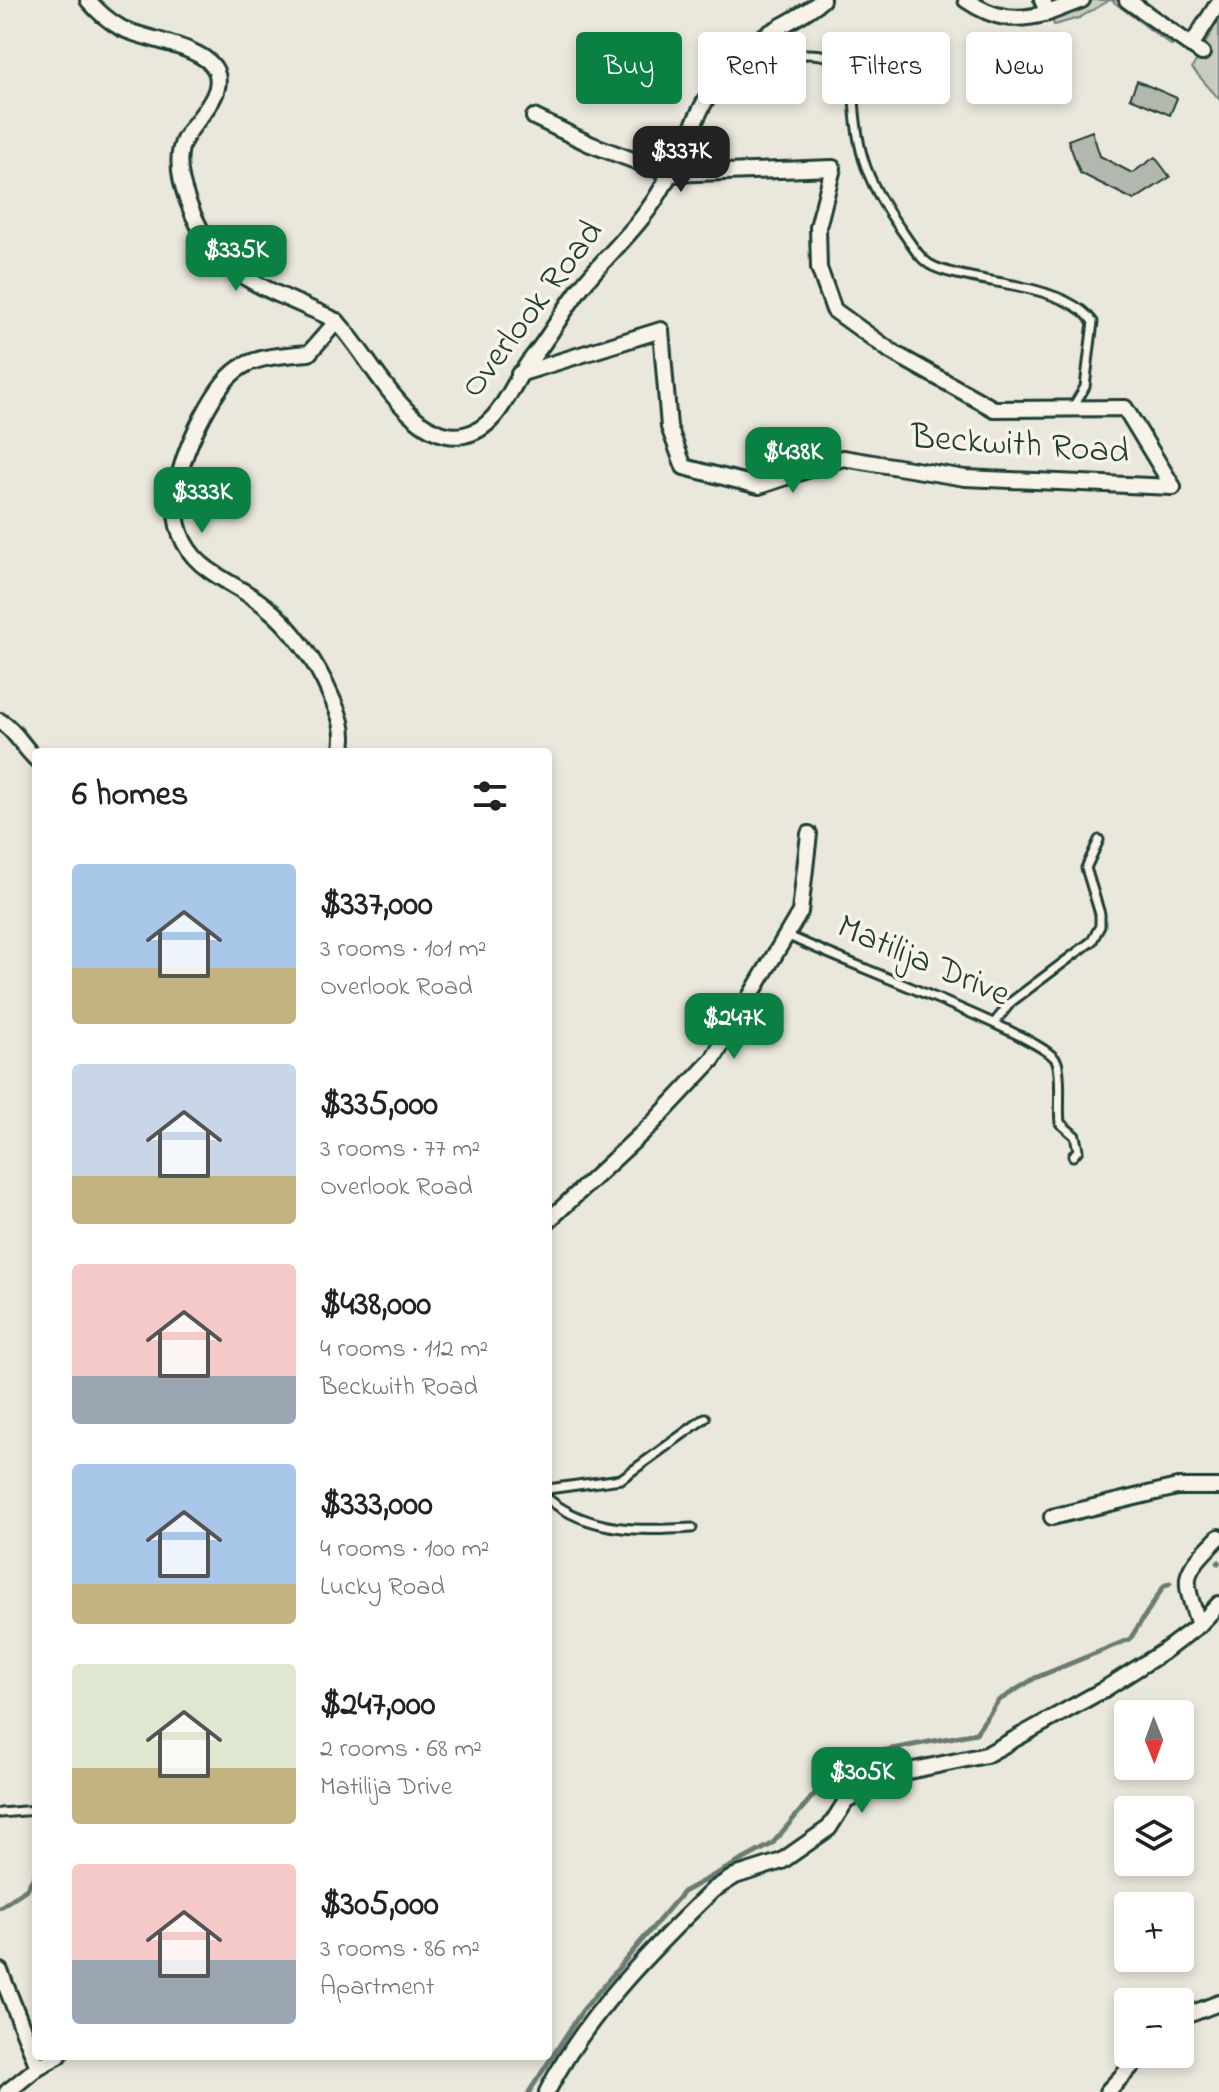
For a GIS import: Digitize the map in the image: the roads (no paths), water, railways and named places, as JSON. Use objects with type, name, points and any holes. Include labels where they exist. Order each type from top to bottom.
[{"type":"street","name":"Overlook Road","points":[[88,0],[123,29],[199,55],[215,69],[218,84],[215,94],[183,143],[182,190],[215,252],[234,270],[337,321],[378,379],[416,418],[438,432],[464,435],[483,427],[499,412],[518,374],[545,342],[580,288],[656,198],[702,104]]},
{"type":"street","name":"Overlook Road","points":[[770,32],[803,16],[822,0]]},
{"type":"street","points":[[966,0],[1003,19],[1025,19],[1045,7],[1082,0]]},
{"type":"street","points":[[1127,0],[1196,49],[1219,2]]},
{"type":"street","points":[[534,117],[590,144],[670,174],[833,168],[818,227],[819,268],[834,310],[892,352],[994,409],[1072,409]]},
{"type":"street","points":[[337,321],[309,353],[261,357],[221,382],[193,434],[175,484],[174,511],[187,551],[207,569],[266,606],[296,637],[327,687],[342,721],[341,748]]},
{"type":"street","name":"Beckwith Road","points":[[518,374],[661,330],[669,427],[684,467],[759,486],[843,458],[965,478],[1173,487],[1125,408],[1072,409]]},
{"type":"street","points":[[0,721],[11,728],[18,742],[32,755]]},
{"type":"street","name":"Matilija Drive","points":[[552,1217],[653,1123],[713,1059],[800,912],[809,834]]},
{"type":"street","points":[[1052,1517],[1177,1487],[1219,1487]]},
{"type":"street","points":[[1199,1625],[1186,1584],[1190,1567],[1219,1537]]},
{"type":"street","points":[[547,2092],[571,2047],[600,2010],[713,1890],[735,1876],[782,1861],[829,1828],[846,1801],[899,1773],[986,1755],[1103,1690],[1199,1625],[1219,1604]]},
{"type":"street","points":[[0,1971],[32,2052]]},
{"type":"street","points":[[1194,2013],[1219,2003]]},
{"type":"street","points":[[35,2060],[38,2067]]},
{"type":"street","points":[[7,2092],[51,2060]]},
{"type":"street","points":[[1107,2092],[1130,2068]]},
{"type":"lane","points":[[806,54],[833,56],[853,78],[860,152],[868,176],[877,197],[930,265],[1037,290],[1077,308],[1093,322],[1085,387],[1072,409]]},
{"type":"lane","points":[[995,1022],[1011,1002],[1092,941],[1100,926],[1100,914],[1086,868],[1099,840]]},
{"type":"lane","name":"Matilija Drive","points":[[787,935],[854,967],[995,1022],[1051,1052],[1057,1061],[1060,1123],[1075,1136],[1078,1150],[1073,1156]]},
{"type":"lane","points":[[552,1488],[621,1479],[705,1418]]},
{"type":"lane","points":[[552,1502],[569,1515],[606,1527],[692,1528]]},
{"type":"lane","points":[[0,1813],[32,1810]]},
{"type":"waterway","points":[[552,2057],[582,2011],[683,1892],[772,1844],[845,1758],[976,1733],[998,1701],[1035,1678],[1130,1639],[1164,1586],[1170,1583]]},
{"type":"waterway","points":[[0,1907],[27,1889],[32,1880]]},
{"type":"waterway","points":[[529,2092],[550,2060]]}]
